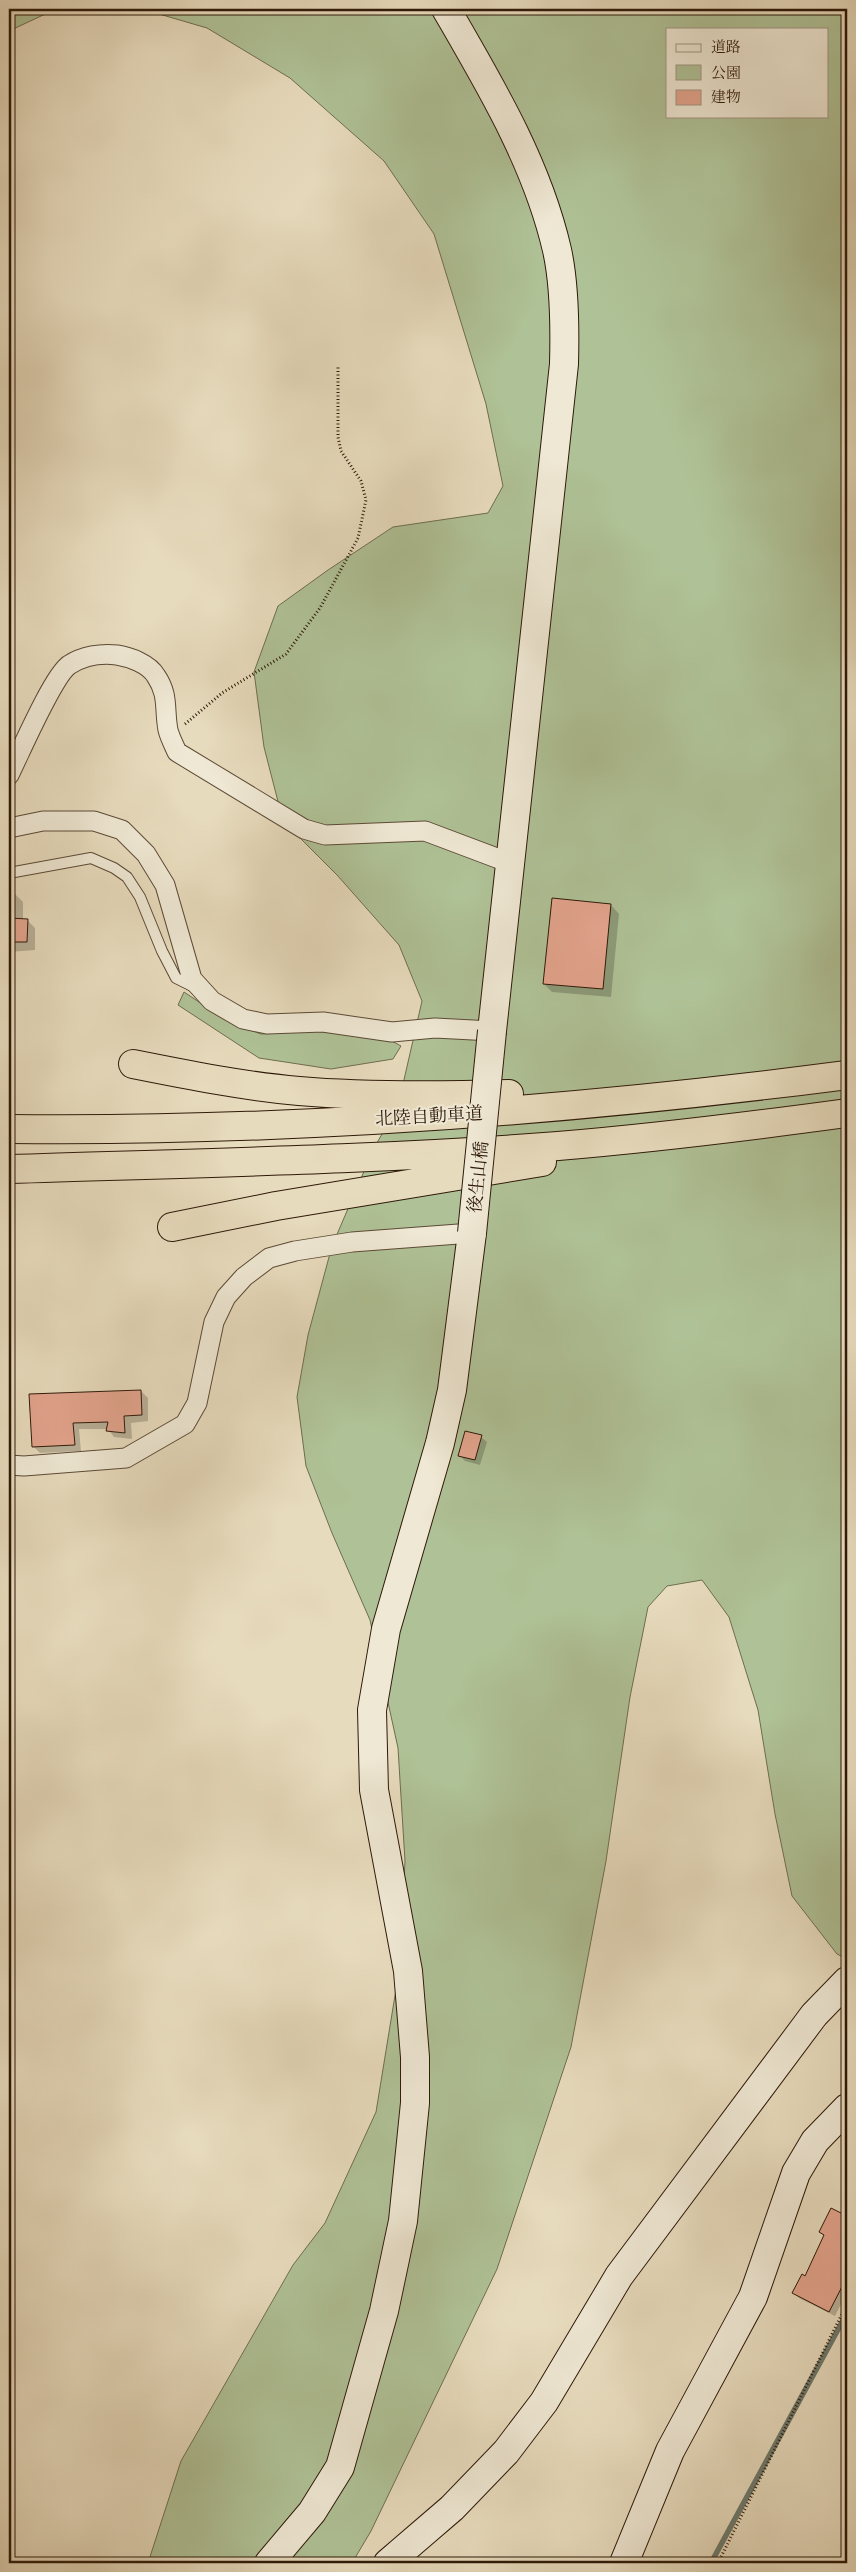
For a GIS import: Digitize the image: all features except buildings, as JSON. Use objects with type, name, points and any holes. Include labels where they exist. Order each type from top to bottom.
[{"type":"highway","points":[[132,1064],[219,1080],[298,1090],[390,1095],[538,1093],[847,1074]]},
{"type":"highway","name":"北陸自動車道","points":[[9,1129],[155,1128],[443,1117],[688,1094],[847,1074]]},
{"type":"highway","name":"北陸自動車道","points":[[9,1169],[395,1156],[558,1146],[733,1128],[847,1113]]},
{"type":"highway","points":[[172,1227],[276,1206],[733,1128]]},
{"type":"street","name":"後生山橋","points":[[269,2563],[312,2512],[340,2467],[384,2311],[403,2221],[415,2103],[414,2057],[408,1971],[374,1790],[372,1710],[386,1629],[440,1444],[452,1390],[472,1233],[562,382],[565,326],[557,251],[534,178],[516,134],[446,9]]},
{"type":"street","points":[[9,775],[56,680],[69,665],[88,657],[104,654],[122,656],[141,662],[155,673],[166,692],[169,732],[177,752],[304,829],[325,835],[425,831],[510,863]]},
{"type":"street","points":[[9,828],[43,821],[94,821],[122,830],[146,854],[165,885],[192,979],[212,1001],[243,1019],[267,1024],[323,1022],[392,1032],[435,1028],[492,1031]]},
{"type":"street","points":[[9,1465],[24,1466],[126,1458],[185,1424],[197,1403],[214,1322],[226,1297],[244,1277],[269,1258],[295,1251],[352,1242],[472,1233]]},
{"type":"street","points":[[388,2563],[452,2508],[506,2452],[544,2402],[619,2276],[814,2015],[847,1981]]},
{"type":"street","points":[[624,2563],[670,2452],[753,2297],[796,2173],[815,2141],[847,2108]]},
{"type":"lane","points":[[9,873],[91,858],[114,868],[127,878],[140,897],[162,951],[176,978],[204,992]]},
{"type":"path","points":[[169,732],[189,721],[222,693],[286,654],[320,608],[358,538],[366,500],[361,481],[341,451],[338,437],[338,367]]},
{"type":"path","points":[[718,2563],[847,2304]]},
{"type":"green space","points":[[9,9],[56,9],[9,31]]},
{"type":"green space","points":[[142,9],[847,9],[847,1959],[837,1954],[792,1896],[775,1814],[758,1710],[729,1617],[702,1580],[667,1586],[648,1607],[630,1697],[606,1861],[571,2047],[497,2269],[371,2531],[352,2563],[148,2563],[181,2461],[293,2265],[325,2223],[376,2112],[399,1971],[405,1861],[398,1748],[370,1620],[332,1533],[306,1466],[297,1397],[308,1335],[332,1246],[374,1148],[398,1106],[422,1001],[399,945],[337,875],[283,821],[264,747],[254,672],[278,606],[393,527],[488,513],[503,486],[486,404],[434,234],[384,161],[290,78],[207,28]]},
{"type":"green space","points":[[184,992],[229,1022],[261,1034],[315,1031],[388,1039],[401,1046],[393,1059],[331,1069],[259,1058],[178,1005]]},
{"type":"waterway","points":[[711,2563],[847,2313]]}]
